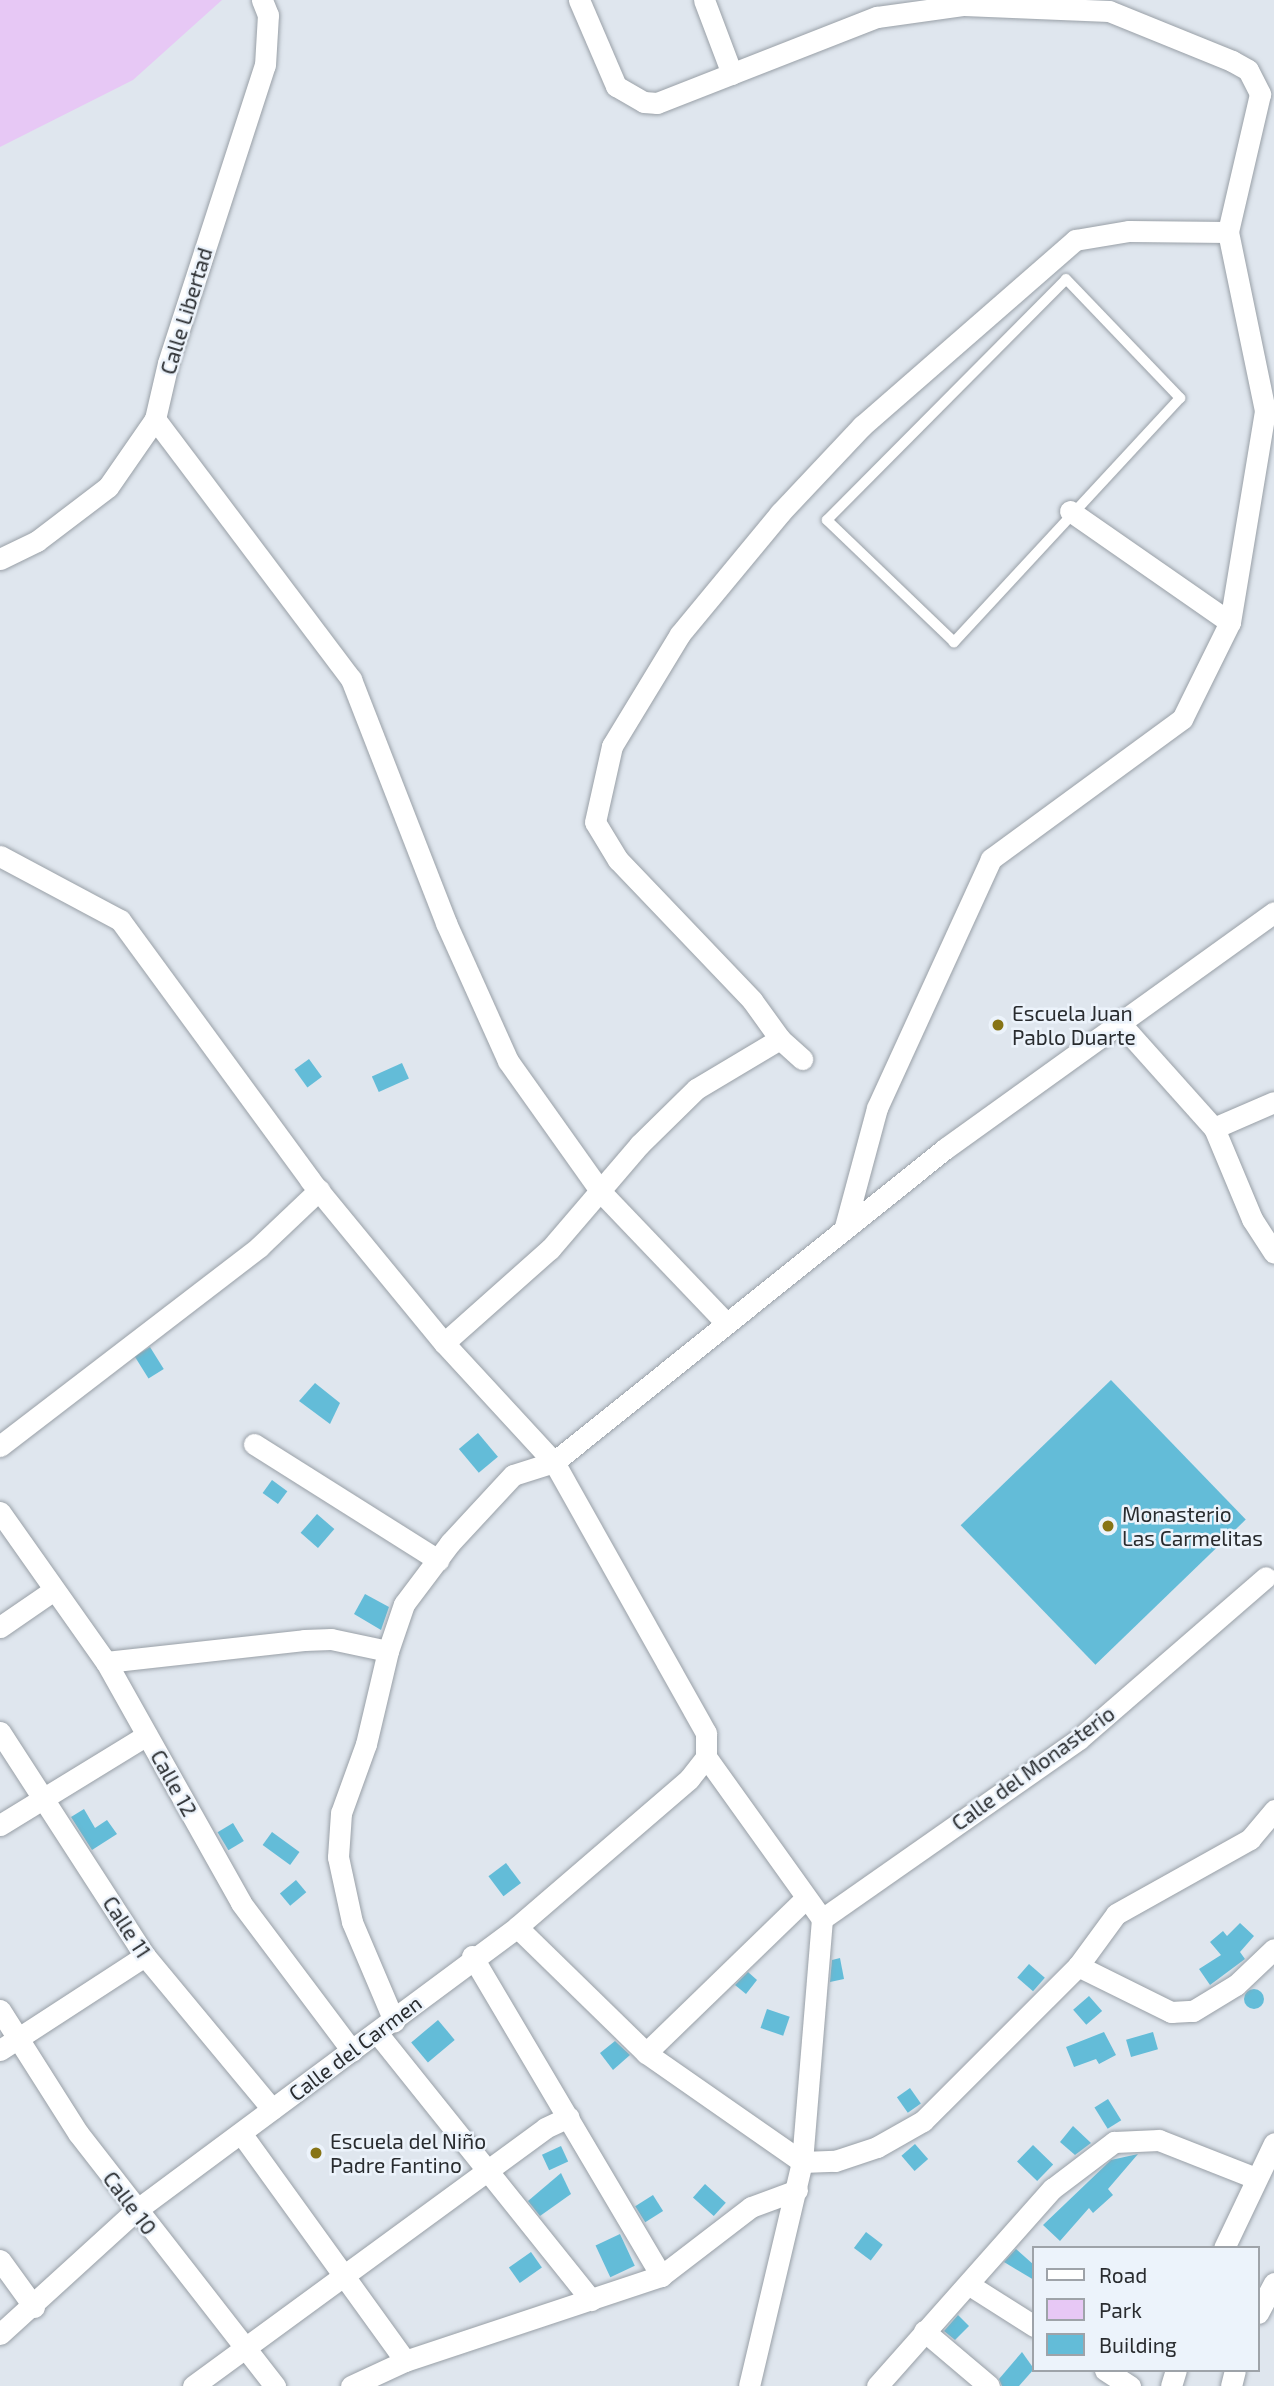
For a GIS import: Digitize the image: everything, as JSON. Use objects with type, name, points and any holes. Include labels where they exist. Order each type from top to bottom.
[{"type":"street","name":"Calle Libertad","points":[[0,559],[37,541],[108,487],[155,419],[168,363],[265,65],[268,15],[262,0]]},
{"type":"street","points":[[579,0],[616,86],[644,102],[657,103],[877,17],[964,5],[1109,11],[1248,70],[1260,94],[1228,232],[1269,405],[1230,622],[1182,719],[991,859],[877,1108],[845,1227]]},
{"type":"street","points":[[704,0],[732,74]]},
{"type":"street","points":[[802,1059],[780,1039],[752,1000],[618,860],[595,822],[612,746],[680,634],[780,513],[862,426],[1011,291],[1074,240],[1129,231],[1228,232]]},
{"type":"street","points":[[155,419],[351,679],[446,923],[508,1061],[601,1192],[726,1323]]},
{"type":"street","points":[[1070,511],[1230,622]]},
{"type":"street","points":[[0,856],[120,920],[318,1190],[444,1343],[555,1462],[706,1733],[706,1757],[805,1899],[822,1919],[802,2162],[750,2386]]},
{"type":"street","points":[[592,2301],[386,2028],[360,1947],[338,1857],[341,1813],[366,1744],[388,1651],[404,1604],[438,1560],[513,1475],[555,1462],[845,1227],[1274,912]]},
{"type":"street","points":[[1120,1023],[1214,1128],[1252,1219],[1274,1253]]},
{"type":"street","points":[[444,1343],[550,1249],[639,1145],[696,1089],[780,1039]]},
{"type":"street","points":[[1214,1128],[1274,1102]]},
{"type":"street","points":[[0,1446],[259,1247],[318,1190]]},
{"type":"street","points":[[254,1444],[438,1560]]},
{"type":"street","name":"Calle 12","points":[[0,1512],[51,1592],[106,1662],[241,1903],[352,2051]]},
{"type":"street","name":"Calle del Monasterio","points":[[822,1919],[1079,1739],[1266,1577]]},
{"type":"street","points":[[0,1627],[51,1592]]},
{"type":"street","points":[[106,1662],[304,1640],[331,1639],[388,1651]]},
{"type":"street","name":"Calle 11","points":[[0,1732],[44,1794],[145,1956],[272,2109]]},
{"type":"street","points":[[0,1825],[44,1794],[147,1735]]},
{"type":"street","name":"Calle del Carmen","points":[[0,2334],[34,2307],[135,2211],[243,2136],[272,2109],[386,2028],[472,1956],[517,1927],[689,1779],[706,1757]]},
{"type":"street","points":[[517,1927],[646,2053],[802,2162],[835,2161],[877,2147],[923,2121],[1078,1966],[1116,1914],[1251,1839],[1274,1810]]},
{"type":"street","points":[[646,2053],[805,1899]]},
{"type":"street","points":[[1078,1966],[1171,2011],[1192,2011],[1236,1985],[1274,1949]]},
{"type":"street","points":[[0,2050],[145,1956]]},
{"type":"street","points":[[472,1956],[661,2276]]},
{"type":"street","name":"Calle 10","points":[[0,2010],[135,2211],[275,2386]]},
{"type":"street","points":[[193,2386],[490,2168],[569,2117]]},
{"type":"street","points":[[243,2136],[405,2361]]},
{"type":"street","points":[[877,2386],[924,2331],[971,2286],[1004,2240],[1052,2189],[1114,2142],[1159,2140],[1254,2177]]},
{"type":"street","points":[[1225,2246],[1254,2177],[1274,2143]]},
{"type":"street","points":[[351,2386],[405,2361],[661,2276],[751,2207],[797,2190]]},
{"type":"street","points":[[0,2260],[34,2307]]},
{"type":"street","points":[[1260,2309],[1274,2283]]},
{"type":"street","points":[[971,2286],[1032,2325]]},
{"type":"street","points":[[924,2331],[989,2386]]},
{"type":"street","points":[[1108,2372],[1130,2386]]},
{"type":"lane","points":[[1066,279],[1180,398],[1070,511],[954,642],[827,520],[1066,279]]},
{"type":"green space","points":[[0,0],[222,0],[133,80],[0,147]]},
{"type":"building","points":[[309,1059],[322,1077],[307,1087],[294,1070]]},
{"type":"building","points":[[402,1063],[409,1079],[379,1092],[372,1076]]},
{"type":"building","points":[[150,1347],[164,1369],[149,1379],[135,1357]]},
{"type":"building","name":"Monasterio Las Carmelitas","points":[[1111,1380],[1246,1520],[1095,1665],[961,1525]]},
{"type":"building","points":[[315,1383],[340,1403],[330,1424],[299,1401]]},
{"type":"building","points":[[478,1433],[498,1457],[479,1473],[459,1449]]},
{"type":"building","points":[[272,1480],[287,1491],[278,1504],[263,1493]]},
{"type":"building","points":[[317,1514],[334,1529],[318,1548],[301,1533]]},
{"type":"building","points":[[365,1594],[389,1607],[381,1630],[354,1614]]},
{"type":"building","points":[[84,1809],[95,1828],[107,1820],[117,1834],[92,1850],[71,1817]]},
{"type":"building","points":[[233,1823],[244,1841],[228,1850],[218,1832]]},
{"type":"building","points":[[272,1832],[300,1852],[290,1865],[263,1845]]},
{"type":"building","points":[[506,1863],[521,1883],[503,1896],[488,1876]]},
{"type":"building","points":[[296,1880],[306,1892],[290,1906],[280,1893]]},
{"type":"building","points":[[1240,1923],[1254,1936],[1240,1952],[1245,1959],[1210,1985],[1199,1969],[1221,1955],[1210,1942],[1223,1931],[1227,1936]]},
{"type":"building","points":[[840,1958],[844,1979],[830,1982],[832,1960]]},
{"type":"building","points":[[1029,1964],[1045,1978],[1033,1991],[1017,1978]]},
{"type":"building","points":[[748,1972],[757,1980],[746,1994],[735,1985]]},
{"type":"building","points":[[1250,1989],[1258,1989],[1264,1999],[1258,2009],[1250,2009],[1244,2003],[1244,1995]]},
{"type":"building","points":[[1089,1996],[1102,2011],[1086,2025],[1073,2010]]},
{"type":"building","points":[[767,2009],[790,2017],[783,2036],[760,2028]]},
{"type":"building","points":[[438,2020],[455,2040],[428,2062],[411,2042]]},
{"type":"building","points":[[1104,2032],[1116,2055],[1099,2064],[1096,2059],[1074,2067],[1066,2047]]},
{"type":"building","points":[[1153,2032],[1158,2049],[1131,2057],[1126,2040]]},
{"type":"building","points":[[615,2041],[630,2055],[613,2070],[600,2053]]},
{"type":"building","points":[[910,2088],[921,2104],[908,2113],[897,2097]]},
{"type":"building","points":[[1108,2099],[1121,2120],[1108,2129],[1094,2107]]},
{"type":"building","points":[[1073,2126],[1091,2143],[1075,2155],[1060,2142]]},
{"type":"building","points":[[915,2144],[928,2159],[915,2171],[901,2156]]},
{"type":"building","points":[[1033,2145],[1053,2164],[1037,2181],[1017,2162]]},
{"type":"building","points":[[561,2146],[568,2161],[549,2170],[542,2155]]},
{"type":"building","points":[[1138,2154],[1108,2189],[1113,2195],[1093,2213],[1089,2208],[1060,2241],[1043,2225],[1111,2160]]},
{"type":"building","points":[[561,2173],[571,2194],[540,2216],[528,2201]]},
{"type":"building","points":[[705,2184],[726,2203],[714,2216],[693,2197]]},
{"type":"building","points":[[653,2195],[663,2211],[645,2222],[635,2206]]},
{"type":"building","points":[[866,2232],[883,2245],[871,2261],[854,2248]]},
{"type":"building","points":[[620,2234],[635,2266],[610,2277],[596,2245]]},
{"type":"building","points":[[1016,2249],[1032,2263],[1032,2279],[1004,2262]]},
{"type":"building","points":[[531,2252],[542,2268],[520,2283],[509,2267]]},
{"type":"building","points":[[958,2315],[969,2326],[955,2340],[944,2331]]},
{"type":"building","points":[[1022,2352],[1032,2366],[1032,2371],[1019,2386],[1002,2386],[999,2379]]},
{"type":"place","name":"Escuela Juan Pablo Duarte","points":[[998,1025]]},
{"type":"place","name":"Monasterio Las Carmelitas","points":[[1108,1526]]},
{"type":"place","name":"Escuela del Niño Padre Fantino","points":[[316,2153]]}]
